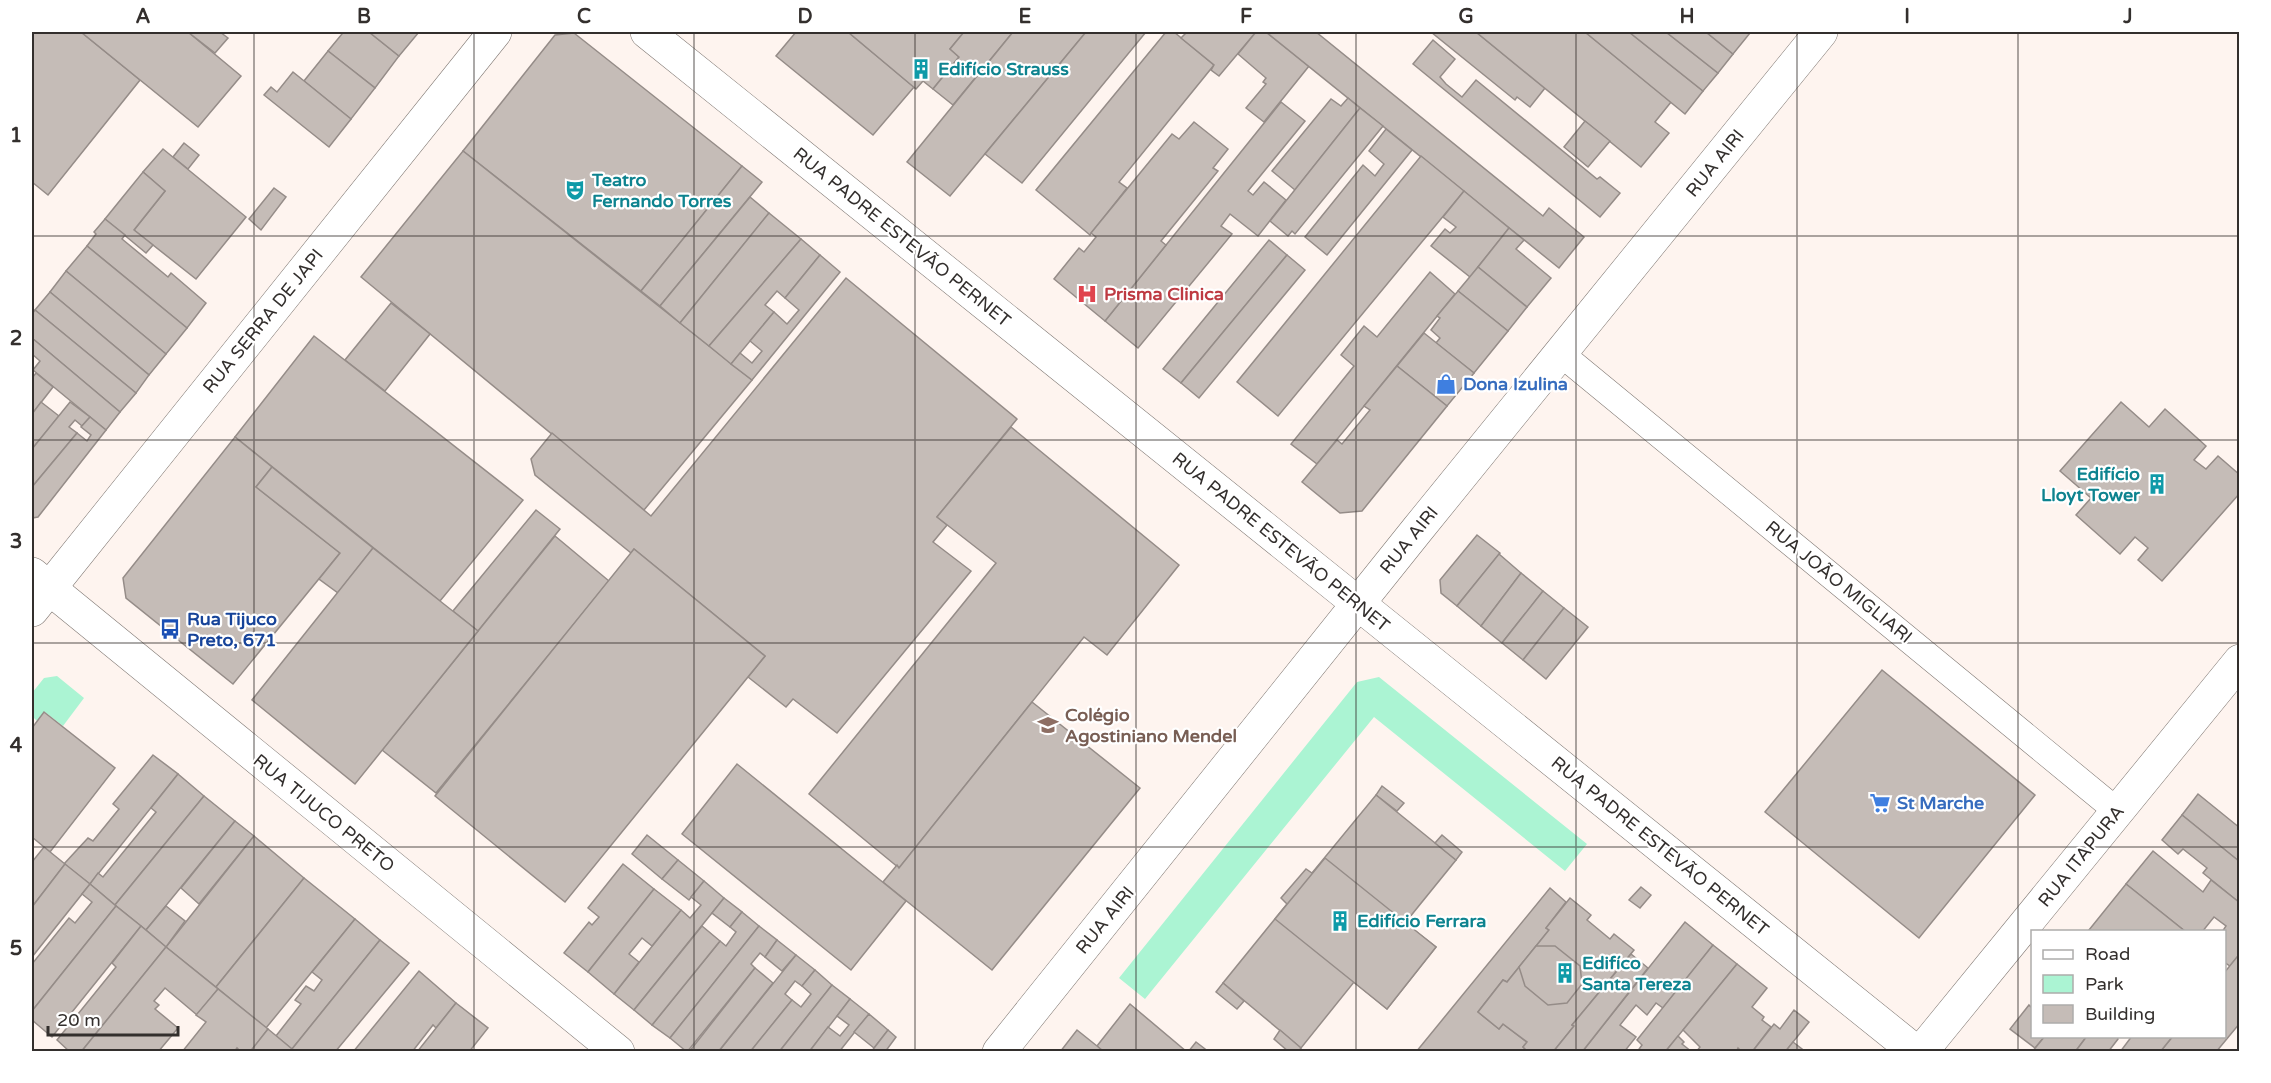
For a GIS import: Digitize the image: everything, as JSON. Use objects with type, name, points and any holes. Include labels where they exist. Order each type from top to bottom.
[{"type":"street","name":"RUA SERRA DE JAPI","points":[[37,591],[495,32]]},
{"type":"street","name":"RUA PADRE ESTEVÃO PERNET","points":[[647,32],[1916,1052]]},
{"type":"street","name":"RUA AIRI","points":[[999,1052],[1358,603],[1821,32]]},
{"type":"street","name":"RUA TIJUCO PRETO","points":[[37,591],[618,1052]]},
{"type":"street","name":"RUA ITAPURA","points":[[1921,1052],[2240,661]]},
{"type":"lane","name":"RUA JOÃO MIGLIARI","points":[[1560,353],[2117,811]]},
{"type":"green space","points":[[57,676],[84,698],[63,726],[45,712],[37,721],[32,716],[32,693],[44,678]]},
{"type":"green space","points":[[1379,677],[1587,844],[1565,871],[1374,717],[1145,999],[1119,978],[1357,682]]},
{"type":"building","points":[[32,32],[81,32],[140,80],[48,195],[32,182]]},
{"type":"building","points":[[81,32],[188,32],[241,76],[198,127]]},
{"type":"building","points":[[188,32],[220,32],[228,38],[215,53]]},
{"type":"building","points":[[339,32],[369,32],[399,56],[375,88],[328,51],[342,34]]},
{"type":"building","points":[[369,32],[419,32],[399,56]]},
{"type":"building","points":[[796,32],[848,32],[914,87],[873,135],[776,56]]},
{"type":"building","name":"Edifício Strauss","points":[[848,32],[964,32],[950,49],[959,57],[933,89],[923,81],[916,89]]},
{"type":"building","points":[[964,32],[1013,32],[953,105],[933,89],[959,57],[950,49]]},
{"type":"building","points":[[1013,32],[1086,32],[950,196],[907,162]]},
{"type":"building","points":[[1086,32],[1146,32],[1022,183],[985,154]]},
{"type":"building","points":[[1166,32],[1174,32],[1214,65],[1119,182],[1127,188],[1090,235],[1036,190]]},
{"type":"building","points":[[1187,32],[1256,32],[1219,76],[1211,70],[1214,65],[1181,38]]},
{"type":"building","points":[[1256,32],[1266,32],[1309,66],[1264,122],[1246,108],[1266,84],[1263,82],[1266,78],[1238,54]]},
{"type":"building","points":[[1266,32],[1316,32],[1543,216],[1549,208],[1584,237],[1559,268]]},
{"type":"building","points":[[1431,32],[1476,32],[1545,88],[1530,107],[1517,97],[1515,100]]},
{"type":"building","points":[[1476,32],[1585,32],[1671,102],[1655,122],[1669,133],[1641,167]]},
{"type":"building","points":[[1585,32],[1629,32],[1703,91],[1685,114]]},
{"type":"building","points":[[1629,32],[1666,32],[1718,73],[1703,91]]},
{"type":"building","points":[[1666,32],[1706,32],[1733,54],[1718,73]]},
{"type":"building","points":[[1706,32],[1748,32],[1750,33],[1733,54]]},
{"type":"building","points":[[574,33],[742,166],[641,291],[463,151],[555,35]]},
{"type":"building","points":[[1433,40],[1455,59],[1440,77],[1446,84],[1462,97],[1476,80],[1597,179],[1600,177],[1620,193],[1600,217],[1413,64]]},
{"type":"building","points":[[328,51],[375,88],[351,119],[304,81]]},
{"type":"building","points":[[293,72],[351,119],[329,147],[264,95],[271,87],[277,92]]},
{"type":"building","points":[[1348,98],[1360,108],[1295,190],[1272,171],[1331,99],[1341,106]]},
{"type":"building","points":[[1281,102],[1305,121],[1248,191],[1253,195],[1264,182],[1286,200],[1258,236],[1230,214],[1221,226],[1232,234],[1138,348],[1105,321]]},
{"type":"building","points":[[1360,108],[1383,126],[1295,234],[1292,231],[1288,236],[1270,221]]},
{"type":"building","points":[[1585,121],[1610,141],[1588,167],[1564,147]]},
{"type":"building","points":[[1194,122],[1228,149],[1213,168],[1218,171],[1161,241],[1166,245],[1105,321],[1054,279],[1079,248],[1084,252],[1096,237],[1091,233],[1172,134],[1179,139]]},
{"type":"building","points":[[1386,129],[1412,150],[1327,255],[1305,237],[1363,165],[1375,176],[1384,164],[1369,151]]},
{"type":"building","points":[[184,143],[199,155],[188,169],[173,157]]},
{"type":"building","points":[[163,149],[246,217],[196,279],[134,230],[165,191],[143,172]]},
{"type":"building","points":[[463,151],[752,380],[644,510],[361,277]]},
{"type":"building","points":[[1421,156],[1464,191],[1278,416],[1237,382]]},
{"type":"building","points":[[742,166],[762,182],[660,306],[641,291]]},
{"type":"building","points":[[143,172],[165,191],[134,230],[153,245],[146,253],[105,219]]},
{"type":"building","points":[[274,188],[286,197],[261,230],[249,219]]},
{"type":"building","points":[[1464,191],[1509,228],[1470,277],[1431,246],[1445,229],[1450,233],[1456,227],[1443,217]]},
{"type":"building","points":[[750,197],[769,213],[680,323],[660,306]]},
{"type":"building","points":[[769,213],[801,239],[709,346],[680,323]]},
{"type":"building","points":[[105,219],[125,235],[122,239],[168,277],[171,273],[206,303],[187,328],[87,246],[96,234],[94,232]]},
{"type":"building","points":[[1509,228],[1524,240],[1516,249],[1551,278],[1527,307],[1478,267]]},
{"type":"building","points":[[801,239],[820,255],[785,298],[777,291],[765,305],[774,312],[731,364],[709,346]]},
{"type":"building","points":[[1269,240],[1287,255],[1181,383],[1163,369]]},
{"type":"building","points":[[87,246],[187,328],[166,354],[66,271]]},
{"type":"building","points":[[820,255],[840,272],[752,380],[731,364],[740,353],[752,363],[762,351],[750,341],[774,312],[787,324],[799,310],[785,298]]},
{"type":"building","points":[[1287,255],[1305,270],[1199,398],[1181,383]]},
{"type":"building","points":[[1478,267],[1527,307],[1508,331],[1458,291]]},
{"type":"building","points":[[66,271],[166,354],[149,375],[50,292]]},
{"type":"building","points":[[1430,272],[1455,294],[1317,464],[1291,444],[1354,366],[1341,355],[1364,326],[1377,337]]},
{"type":"building","points":[[846,278],[1017,419],[937,517],[947,525],[933,542],[971,571],[837,733],[793,699],[786,707],[748,677],[765,656],[634,549],[631,553],[535,475],[531,459],[552,433],[651,516]]},
{"type":"building","points":[[1458,291],[1508,331],[1474,373],[1436,343],[1440,338],[1431,330],[1440,318],[1437,316]]},
{"type":"building","points":[[50,292],[149,375],[136,393],[35,310]]},
{"type":"building","points":[[391,303],[430,334],[385,391],[345,360]]},
{"type":"building","points":[[35,310],[136,393],[120,412],[32,338],[32,314]]},
{"type":"building","points":[[1424,333],[1474,373],[1447,406],[1397,366]]},
{"type":"building","points":[[314,336],[523,500],[440,601],[235,437]]},
{"type":"building","points":[[32,338],[120,412],[106,430],[33,370],[40,361],[32,354]]},
{"type":"building","points":[[1397,366],[1447,406],[1362,511],[1340,513],[1302,482],[1337,440],[1342,444],[1370,410],[1364,406]]},
{"type":"building","points":[[36,373],[53,387],[32,414],[32,378]]},
{"type":"building","points":[[41,402],[59,416],[32,449],[32,414]]},
{"type":"building","points":[[70,402],[90,417],[82,426],[75,420],[69,427],[77,433],[32,487],[32,449]]},
{"type":"building","name":"Edifício Lloyt Tower","points":[[2121,402],[2149,427],[2165,409],[2206,446],[2194,460],[2206,469],[2218,456],[2240,475],[2240,493],[2162,581],[2138,560],[2148,548],[2135,537],[2120,554],[2076,515],[2091,498],[2060,471]]},
{"type":"building","points":[[90,417],[106,430],[38,517],[32,518],[32,487],[77,433],[87,441],[91,435],[81,427]]},
{"type":"building","points":[[1011,427],[1179,565],[1107,655],[1084,637],[899,868],[809,794],[996,563],[937,517]]},
{"type":"building","points":[[235,437],[272,467],[256,487],[340,553],[233,684],[126,598],[123,578]]},
{"type":"building","points":[[272,467],[373,548],[338,593],[319,579],[340,553],[256,487]]},
{"type":"building","points":[[536,510],[560,529],[478,631],[453,611]]},
{"type":"building","points":[[1477,535],[1500,553],[1457,606],[1441,593],[1440,580]]},
{"type":"building","points":[[555,536],[609,581],[436,793],[382,750]]},
{"type":"building","points":[[373,548],[478,631],[355,784],[252,700]]},
{"type":"building","points":[[634,549],[765,656],[565,902],[435,796]]},
{"type":"building","points":[[1499,554],[1521,573],[1481,626],[1457,606]]},
{"type":"building","points":[[1521,573],[1543,591],[1502,643],[1481,626]]},
{"type":"building","points":[[1543,591],[1564,608],[1523,660],[1502,643]]},
{"type":"building","points":[[1564,608],[1588,627],[1546,679],[1523,660]]},
{"type":"building","points":[[1882,670],[2035,795],[1919,938],[1765,812]]},
{"type":"building","points":[[1032,702],[1140,788],[992,970],[883,882],[897,865],[899,868]]},
{"type":"building","points":[[44,712],[115,768],[50,852],[32,837],[32,728]]},
{"type":"building","points":[[153,755],[178,774],[90,884],[64,864],[88,838],[93,841],[119,809],[113,804]]},
{"type":"building","points":[[737,764],[906,901],[851,970],[682,834]]},
{"type":"building","points":[[178,774],[204,796],[115,905],[90,884],[98,873],[103,877],[156,812],[151,808]]},
{"type":"building","points":[[1382,786],[1404,803],[1397,811],[1376,795]]},
{"type":"building","points":[[2198,794],[2240,828],[2240,862],[2182,815]]},
{"type":"building","name":"Edifício Ferrara","points":[[1376,795],[1456,860],[1405,923],[1436,947],[1387,1009],[1354,982],[1301,1048],[1223,983],[1287,904],[1281,898],[1306,869],[1312,873]]},
{"type":"building","points":[[204,796],[235,821],[146,930],[115,905]]},
{"type":"building","points":[[2182,815],[2240,862],[2240,903],[2203,873],[2207,868],[2183,849],[2178,854],[2162,840]]},
{"type":"building","points":[[235,821],[254,836],[199,904],[181,888]]},
{"type":"building","points":[[647,835],[678,860],[662,879],[632,854]]},
{"type":"building","points":[[1442,835],[1462,852],[1456,860],[1435,843]]},
{"type":"building","points":[[254,836],[304,878],[216,987],[166,947]]},
{"type":"building","points":[[44,847],[65,864],[32,907],[32,862]]},
{"type":"building","points":[[2153,851],[2203,892],[2211,880],[2240,903],[2240,954],[2230,966],[2226,963],[2226,930],[2223,930],[2226,926],[2214,917],[2204,930],[2184,930],[2126,884]]},
{"type":"building","points":[[1325,858],[1436,947],[1387,1009],[1275,919]]},
{"type":"building","points":[[678,860],[704,881],[689,900],[662,879]]},
{"type":"building","points":[[65,864],[90,884],[32,957],[32,907]]},
{"type":"building","points":[[623,864],[654,889],[588,972],[564,953],[589,922],[592,925],[599,917],[588,908]]},
{"type":"building","points":[[304,878],[355,919],[266,1028],[216,987]]},
{"type":"building","points":[[704,881],[724,898],[634,1010],[614,994],[681,910],[690,918],[701,905],[691,897]]},
{"type":"building","points":[[90,884],[116,906],[32,1011],[32,964],[69,918],[75,923],[92,902],[82,894]]},
{"type":"building","points":[[2126,884],[2184,930],[2089,930]]},
{"type":"building","points":[[1641,887],[1651,895],[1640,908],[1629,900]]},
{"type":"building","points":[[1550,888],[1566,902],[1546,928],[1549,930],[1507,982],[1503,980],[1478,1012],[1499,1029],[1503,1024],[1527,1042],[1523,1047],[1528,1052],[1416,1052]]},
{"type":"building","points":[[654,889],[681,910],[652,946],[642,938],[629,954],[639,962],[614,994],[588,972]]},
{"type":"building","points":[[724,898],[742,912],[730,927],[712,913]]},
{"type":"building","name":"Edifíco Santa Tereza","points":[[1570,898],[1591,915],[1587,920],[1610,939],[1614,934],[1634,950],[1572,1025],[1574,1026],[1553,1052],[1528,1052],[1523,1047],[1527,1042],[1503,1024],[1499,1029],[1478,1012],[1503,980],[1507,982],[1549,930],[1546,928]]},
{"type":"building","points":[[116,906],[141,926],[52,1037],[32,1020],[32,1011]]},
{"type":"building","points":[[166,906],[185,921],[166,947],[146,930]]},
{"type":"building","points":[[742,912],[759,926],[670,1038],[652,1025],[720,941],[726,946],[736,932],[730,927]]},
{"type":"building","points":[[355,919],[380,940],[292,1049],[276,1036],[301,1004],[295,1000],[306,986],[314,991],[322,980],[312,972]]},
{"type":"building","points":[[1685,922],[1713,945],[1663,1008],[1656,1003],[1647,1015],[1636,1005],[1620,1025],[1636,1037],[1624,1052],[1582,1052]]},
{"type":"building","points":[[141,926],[166,947],[81,1052],[70,1052],[57,1040],[116,967],[112,963]]},
{"type":"building","points":[[702,926],[720,941],[652,1025],[634,1010]]},
{"type":"building","points":[[759,926],[777,940],[765,957],[760,953],[751,964],[755,968],[687,1052],[670,1038]]},
{"type":"building","points":[[380,940],[409,963],[335,1052],[295,1052],[292,1049]]},
{"type":"building","points":[[777,940],[796,955],[782,971],[765,957]]},
{"type":"building","points":[[1713,945],[1737,964],[1665,1052],[1637,1052],[1642,1045],[1637,1040]]},
{"type":"building","points":[[1536,946],[1555,946],[1580,966],[1582,984],[1567,1003],[1548,1005],[1525,986],[1519,967]]},
{"type":"building","points":[[166,947],[218,989],[197,1015],[165,988],[154,1001],[159,1005],[155,1009],[178,1028],[158,1052],[81,1052]]},
{"type":"building","points":[[1631,954],[1648,968],[1582,1052],[1553,1052],[1574,1026],[1572,1025]]},
{"type":"building","points":[[796,955],[815,970],[802,986],[795,981],[785,994],[792,1000],[750,1052],[719,1051]]},
{"type":"building","points":[[2237,957],[2240,959],[2240,1023],[2216,1052],[2160,1052],[2171,1038],[2226,1038],[2226,971]]},
{"type":"building","points":[[1737,964],[1767,988],[1752,1007],[1764,1017],[1762,1020],[1771,1027],[1752,1052],[1742,1052],[1738,1048],[1736,1052],[1696,1052],[1700,1047],[1683,1030]]},
{"type":"building","points":[[755,968],[773,983],[718,1052],[689,1052]]},
{"type":"building","points":[[815,970],[832,985],[779,1052],[750,1052],[792,1000],[801,1007],[811,994],[802,986]]},
{"type":"building","points":[[419,971],[456,1003],[436,1028],[433,1025],[412,1052],[353,1052]]},
{"type":"building","points":[[1223,983],[1244,1001],[1237,1009],[1216,992]]},
{"type":"building","points":[[832,985],[850,999],[809,1052],[779,1052]]},
{"type":"building","points":[[218,989],[268,1029],[250,1052],[241,1052],[237,1048],[234,1052],[182,1052],[206,1022],[196,1015]]},
{"type":"building","points":[[850,999],[869,1014],[839,1052],[809,1052],[828,1027],[840,1036],[849,1025],[837,1016]]},
{"type":"building","points":[[456,1003],[488,1028],[469,1052],[417,1052]]},
{"type":"building","points":[[1130,1004],[1187,1052],[1104,1052],[1097,1046]]},
{"type":"building","points":[[2029,1005],[2031,1007],[2031,1038],[2043,1038],[2035,1048],[2010,1029]]},
{"type":"building","points":[[1794,1010],[1809,1022],[1785,1052],[1752,1052],[1774,1024],[1780,1029]]},
{"type":"building","points":[[869,1014],[888,1030],[874,1048],[854,1032]]},
{"type":"building","points":[[268,1029],[292,1049],[292,1052],[250,1052]]},
{"type":"building","points":[[888,1030],[896,1037],[885,1052],[871,1052]]},
{"type":"building","points":[[1077,1030],[1097,1046],[1104,1052],[1060,1052]]},
{"type":"building","points":[[1280,1030],[1301,1048],[1298,1052],[1289,1052],[1274,1039]]},
{"type":"building","points":[[1678,1036],[1684,1042],[1682,1044],[1692,1052],[1665,1052]]},
{"type":"building","points":[[2043,1038],[2086,1038],[2075,1052],[2032,1052]]},
{"type":"building","points":[[2086,1038],[2118,1039],[2108,1052],[2075,1052]]},
{"type":"building","points":[[2130,1038],[2171,1038],[2160,1052],[2120,1052]]},
{"type":"building","points":[[1196,1042],[1209,1052],[1188,1052]]},
{"type":"building","points":[[1793,1042],[1806,1052],[1785,1052]]},
{"type":"place","name":"Edifício Strauss","points":[[921,69]]},
{"type":"place","name":"Teatro Fernando Torres","points":[[575,190]]},
{"type":"place","name":"Prisma Clinica","points":[[1087,294]]},
{"type":"place","name":"Dona Izulina","points":[[1446,384]]},
{"type":"place","name":"Edifício Lloyt Tower","points":[[2157,484]]},
{"type":"place","name":"Rua Tijuco Preto, 671","points":[[170,629]]},
{"type":"place","name":"Colégio Agostiniano Mendel","points":[[1048,725]]},
{"type":"place","name":"St Marche","points":[[1880,803]]},
{"type":"place","name":"Edifício Ferrara","points":[[1340,921]]},
{"type":"place","name":"Edifíco Santa Tereza","points":[[1565,973]]}]
